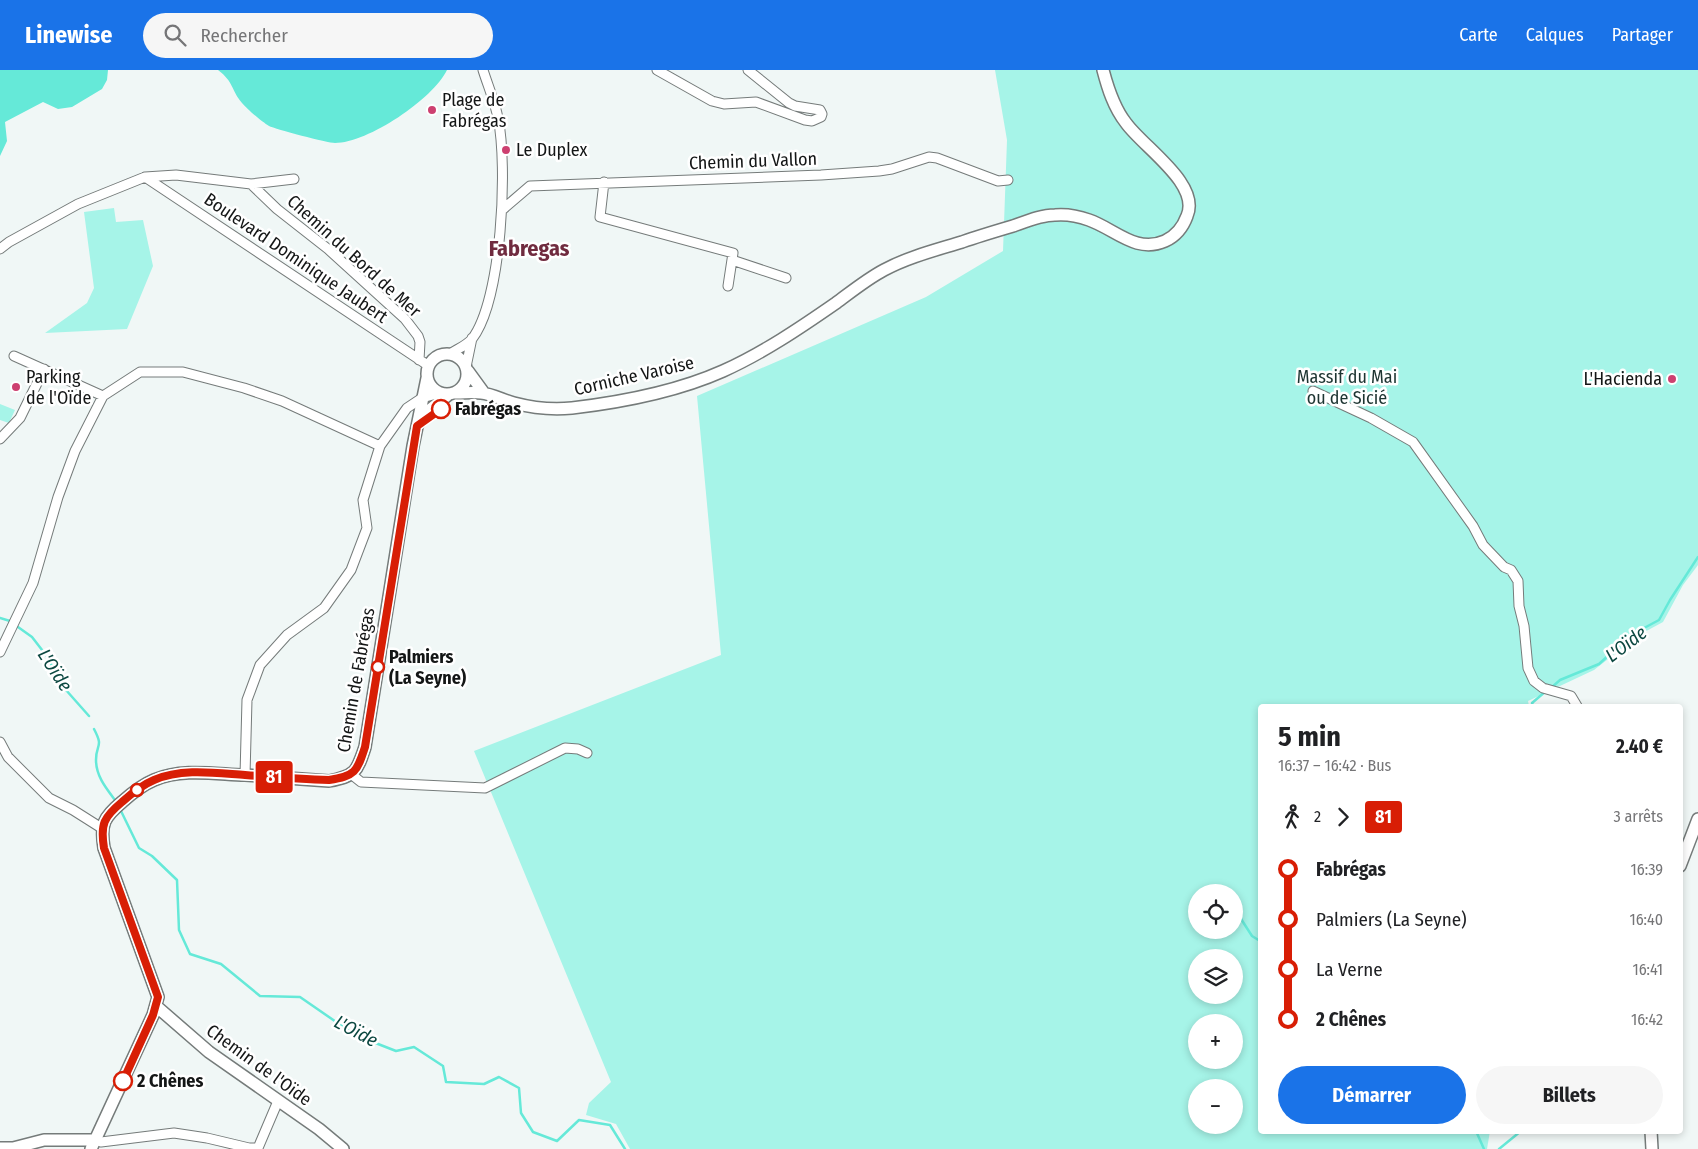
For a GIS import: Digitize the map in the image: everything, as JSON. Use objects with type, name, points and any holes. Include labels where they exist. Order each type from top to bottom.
[{"type":"street","points":[[450,354],[472,338],[481,322],[488,303],[495,268],[502,210],[501,135],[498,116],[484,70]]},
{"type":"street","points":[[657,70],[683,83],[698,95],[712,101],[724,104],[756,102],[805,120],[816,120],[821,117],[820,110],[789,103],[748,70]]},
{"type":"street","name":"Corniche Varoise","points":[[448,394],[484,393],[516,403],[545,409],[570,408],[627,399],[689,385],[724,370],[793,332],[883,270],[919,255],[1034,218],[1073,215],[1090,220],[1135,244],[1147,246],[1170,239],[1178,232],[1188,215],[1190,207],[1188,196],[1175,174],[1127,124],[1117,108],[1103,70]]},
{"type":"street","name":"Chemin du Vallon","points":[[502,210],[530,186],[880,171],[929,157],[937,158],[998,181],[1008,180]]},
{"type":"street","name":"Chemin du Bord de Mer","points":[[0,249],[8,242],[78,204],[144,177],[176,175],[251,184],[294,179]]},
{"type":"street","name":"Boulevard Dominique Jaubert","points":[[144,177],[424,363]]},
{"type":"street","points":[[604,182],[600,217],[732,253],[728,286]]},
{"type":"street","name":"Chemin du Bord de Mer","points":[[251,184],[277,209],[328,249],[405,319],[418,336],[424,363]]},
{"type":"street","points":[[732,260],[786,278]]},
{"type":"street","points":[[417,426],[427,412],[448,394],[464,386],[468,376],[467,369],[472,338]]},
{"type":"street","points":[[448,394],[430,386],[424,363],[431,362],[440,355],[450,354],[457,356],[484,393]]},
{"type":"street","points":[[14,356],[103,396]]},
{"type":"street","points":[[0,439],[20,418],[44,369]]},
{"type":"street","points":[[0,652],[33,583],[58,497],[75,451],[103,396],[140,372],[183,372],[244,388],[282,401],[380,446]]},
{"type":"street","name":"Chemin de Fabrégas","points":[[103,829],[104,821],[110,812],[130,794],[154,780],[187,773],[329,780],[345,778],[360,763],[365,747],[417,426],[427,378]]},
{"type":"street","points":[[1313,391],[1370,418],[1413,442],[1473,526],[1483,545],[1504,567],[1511,570],[1518,581],[1528,668],[1534,681],[1548,689],[1571,696],[1576,704]]},
{"type":"street","points":[[245,776],[247,700],[260,665],[287,635],[324,608],[352,570],[367,528],[363,500],[380,446],[407,408],[422,398],[448,394]]},
{"type":"street","points":[[0,742],[8,757],[49,798],[73,810],[103,829],[104,848],[158,997],[156,1006],[92,1146]]},
{"type":"street","points":[[351,774],[361,782],[485,788],[565,748],[578,749],[587,753]]},
{"type":"street","points":[[1683,858],[1698,819]]},
{"type":"street","name":"Chemin de l'Oïde","points":[[156,1006],[210,1052],[319,1129],[343,1149]]},
{"type":"street","points":[[0,1148],[13,1148],[32,1143],[79,1147],[92,1146],[101,1142],[174,1133],[258,1149],[278,1101]]},
{"type":"street","points":[[1650,1134],[1652,1149]]},
{"type":"green space","name":"Massif du Mai ou de Sicié","points":[[995,70],[1698,70],[1698,565],[1683,585],[1663,622],[1639,635],[1594,670],[1528,701],[1529,704],[1258,704],[1258,1134],[1490,1134],[1487,1149],[630,1149],[616,1124],[586,1115],[589,1103],[611,1082],[474,751],[721,655],[697,396],[926,297],[1003,251],[1007,140]]},
{"type":"green space","points":[[114,208],[116,222],[143,220],[153,266],[127,329],[45,333],[87,303],[94,288],[84,212]]},
{"type":"green space","points":[[0,404],[15,410],[9,423],[0,420]]},
{"type":"shaded area","points":[[0,70],[108,70],[107,80],[102,89],[72,107],[58,109],[43,102],[5,122],[7,141],[0,156]]},
{"type":"shaded area","points":[[218,70],[447,70],[428,94],[398,117],[364,136],[335,143],[269,126],[244,106],[230,82]]},
{"type":"waterway","name":"L'Oïde","points":[[1551,688],[1560,680],[1599,664],[1631,635],[1659,620],[1698,557]]},
{"type":"waterway","name":"L'Oïde","points":[[0,618],[10,621]]},
{"type":"waterway","name":"L'Oïde","points":[[18,627],[32,637],[49,659],[58,681],[89,716]]},
{"type":"waterway","name":"L'Oïde","points":[[1532,704],[1546,691]]},
{"type":"waterway","name":"L'Oïde","points":[[94,729],[99,743],[96,766],[102,781],[115,800]]},
{"type":"waterway","name":"L'Oïde","points":[[121,811],[139,848],[152,856],[177,880],[179,930],[190,954],[221,964],[260,996],[300,997],[355,1035],[396,1051],[414,1047],[443,1066],[446,1082],[484,1084],[499,1077],[519,1088],[521,1113],[533,1132],[557,1141],[579,1120],[610,1125],[625,1149]]},
{"type":"waterway","name":"L'Oïde","points":[[1243,922],[1252,936],[1258,940]]},
{"type":"waterway","name":"L'Oïde","points":[[1477,1134],[1484,1149]]},
{"type":"waterway","name":"L'Oïde","points":[[1499,1149],[1517,1134]]},
{"type":"bus line","name":"81","points":[[123,1081],[153,1015],[158,997],[104,848],[102,837],[104,821],[110,812],[130,794],[154,780],[172,775],[202,773],[329,780],[345,778],[356,769],[365,747],[417,426],[441,409]]},
{"type":"place","name":"Plage de Fabrégas","points":[[432,110]]},
{"type":"place","name":"Le Duplex","points":[[506,150]]},
{"type":"place","name":"L'Hacienda","points":[[1672,379]]},
{"type":"place","name":"Parking de l'Oïde","points":[[16,387]]},
{"type":"place","name":"Fabrégas","points":[[441,409]]},
{"type":"place","name":"Palmiers (La Seyne)","points":[[378,667]]},
{"type":"place","name":"2 Chênes","points":[[123,1081]]},
{"type":"district","name":"Fabregas","points":[[529,248]]}]
